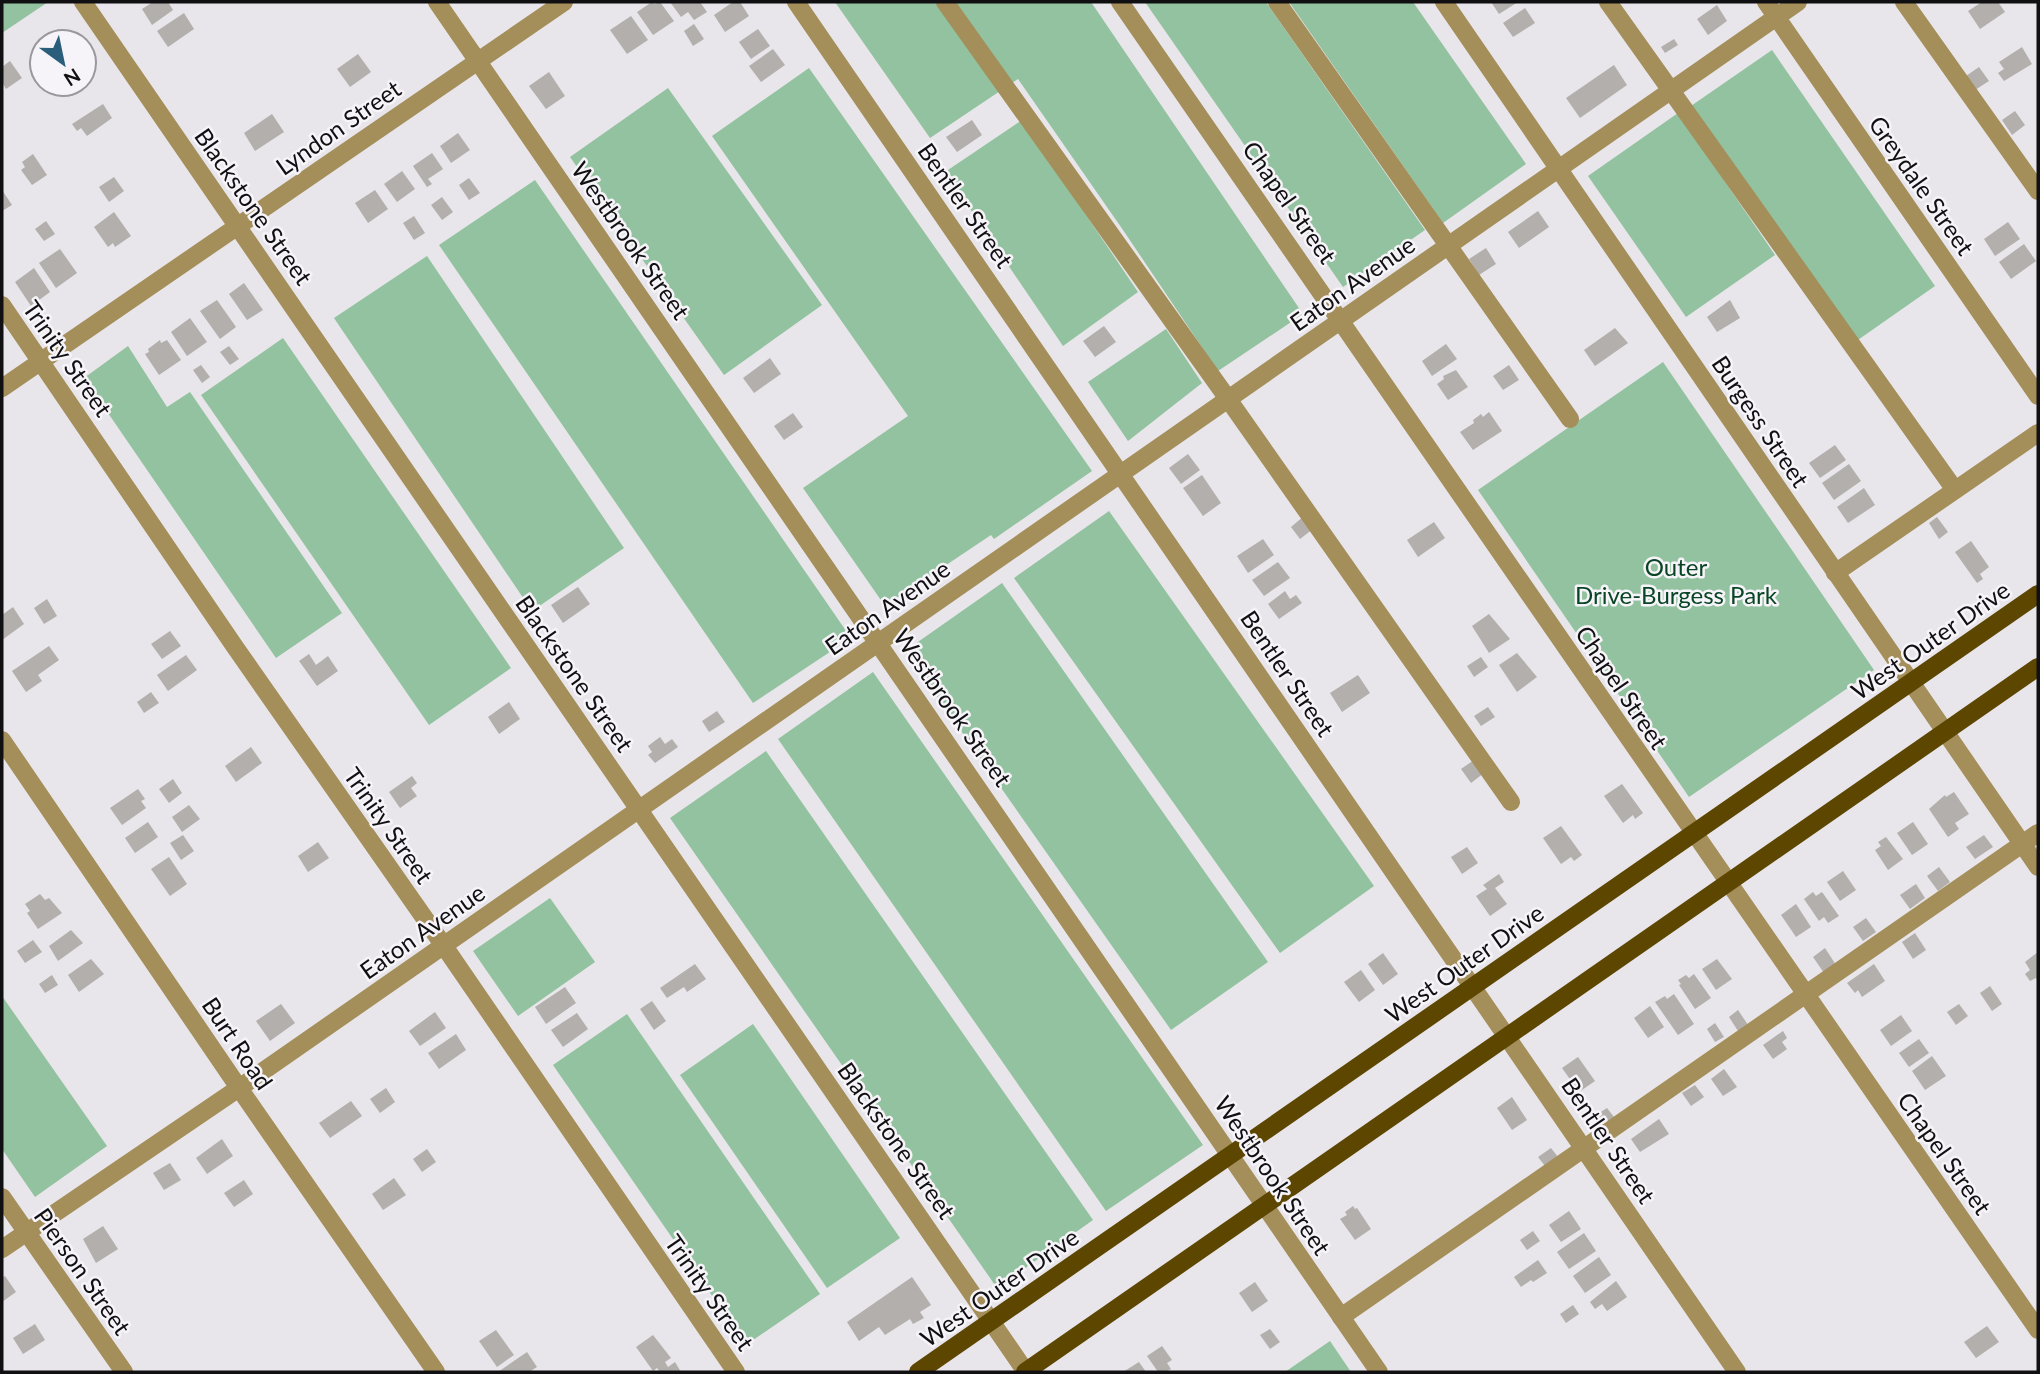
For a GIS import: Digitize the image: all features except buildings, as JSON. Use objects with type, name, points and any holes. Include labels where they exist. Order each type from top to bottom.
[{"type":"main road","name":"West Outer Drive","points":[[918,1372],[2038,594]]},
{"type":"main road","points":[[1026,1372],[2038,667]]},
{"type":"street","name":"Blackstone Street","points":[[83,2],[1026,1372]]},
{"type":"street","name":"Westbrook Street","points":[[437,2],[1379,1372]]},
{"type":"street","name":"Lyndon Street","points":[[2,388],[564,2]]},
{"type":"street","name":"Bentler Street","points":[[796,2],[1737,1372]]},
{"type":"street","points":[[945,2],[1511,802]]},
{"type":"street","name":"Chapel Street","points":[[1120,2],[2038,1330]]},
{"type":"street","points":[[1277,2],[1570,419]]},
{"type":"street","name":"Burgess Street","points":[[1444,2],[2038,867]]},
{"type":"street","points":[[1608,2],[1955,490]]},
{"type":"street","name":"Greydale Street","points":[[1766,2],[2038,396]]},
{"type":"street","name":"Eaton Avenue","points":[[2,1249],[444,946],[1798,2]]},
{"type":"street","points":[[1904,2],[2038,191]]},
{"type":"street","name":"Trinity Street","points":[[2,305],[234,647],[444,946],[736,1372]]},
{"type":"street","points":[[1835,573],[2038,433]]},
{"type":"street","name":"Burt Road","points":[[2,740],[436,1372]]},
{"type":"street","points":[[1341,1317],[2038,833]]},
{"type":"street","name":"Pierson Street","points":[[2,1197],[124,1372]]},
{"type":"green space","points":[[2,2],[48,2],[2,33]]},
{"type":"green space","points":[[835,2],[1091,2],[1303,314],[1218,371],[1018,79],[930,138]]},
{"type":"green space","points":[[1145,2],[1266,2],[1425,230],[1343,287]]},
{"type":"green space","points":[[1289,2],[1413,2],[1526,164],[1443,223]]},
{"type":"green space","points":[[1772,50],[1935,286],[1855,342],[1688,108]]},
{"type":"green space","points":[[809,68],[1092,471],[994,539],[991,535],[885,606],[803,488],[908,416],[712,136]]},
{"type":"green space","points":[[668,88],[822,305],[724,375],[570,157]]},
{"type":"green space","points":[[1678,113],[1775,255],[1686,317],[1588,176]]},
{"type":"green space","points":[[1022,120],[1138,292],[1063,346],[945,172]]},
{"type":"green space","points":[[535,180],[851,638],[753,703],[439,245]]},
{"type":"green space","points":[[427,256],[624,548],[532,611],[334,318]]},
{"type":"green space","points":[[1166,329],[1202,383],[1128,441],[1088,382]]},
{"type":"green space","points":[[283,338],[511,668],[429,725],[201,395]]},
{"type":"green space","points":[[128,346],[167,407],[190,392],[342,613],[276,658],[84,378]]},
{"type":"green space","name":"Outer Drive-Burgess Park","points":[[1663,362],[1874,670],[1689,797],[1478,490]]},
{"type":"green space","points":[[1109,511],[1374,886],[1280,953],[1014,578]]},
{"type":"green space","points":[[1002,583],[1268,962],[1171,1030],[905,651]]},
{"type":"green space","points":[[873,672],[1203,1145],[1106,1211],[778,739]]},
{"type":"green space","points":[[766,751],[1093,1220],[997,1288],[670,818]]},
{"type":"green space","points":[[550,898],[595,962],[518,1016],[473,951]]},
{"type":"green space","points":[[2,996],[107,1146],[35,1197],[2,1149]]},
{"type":"green space","points":[[627,1014],[820,1294],[746,1345],[553,1065]]},
{"type":"green space","points":[[753,1024],[900,1238],[827,1288],[680,1075]]},
{"type":"green space","points":[[1330,1341],[1351,1372],[1285,1372]]}]
